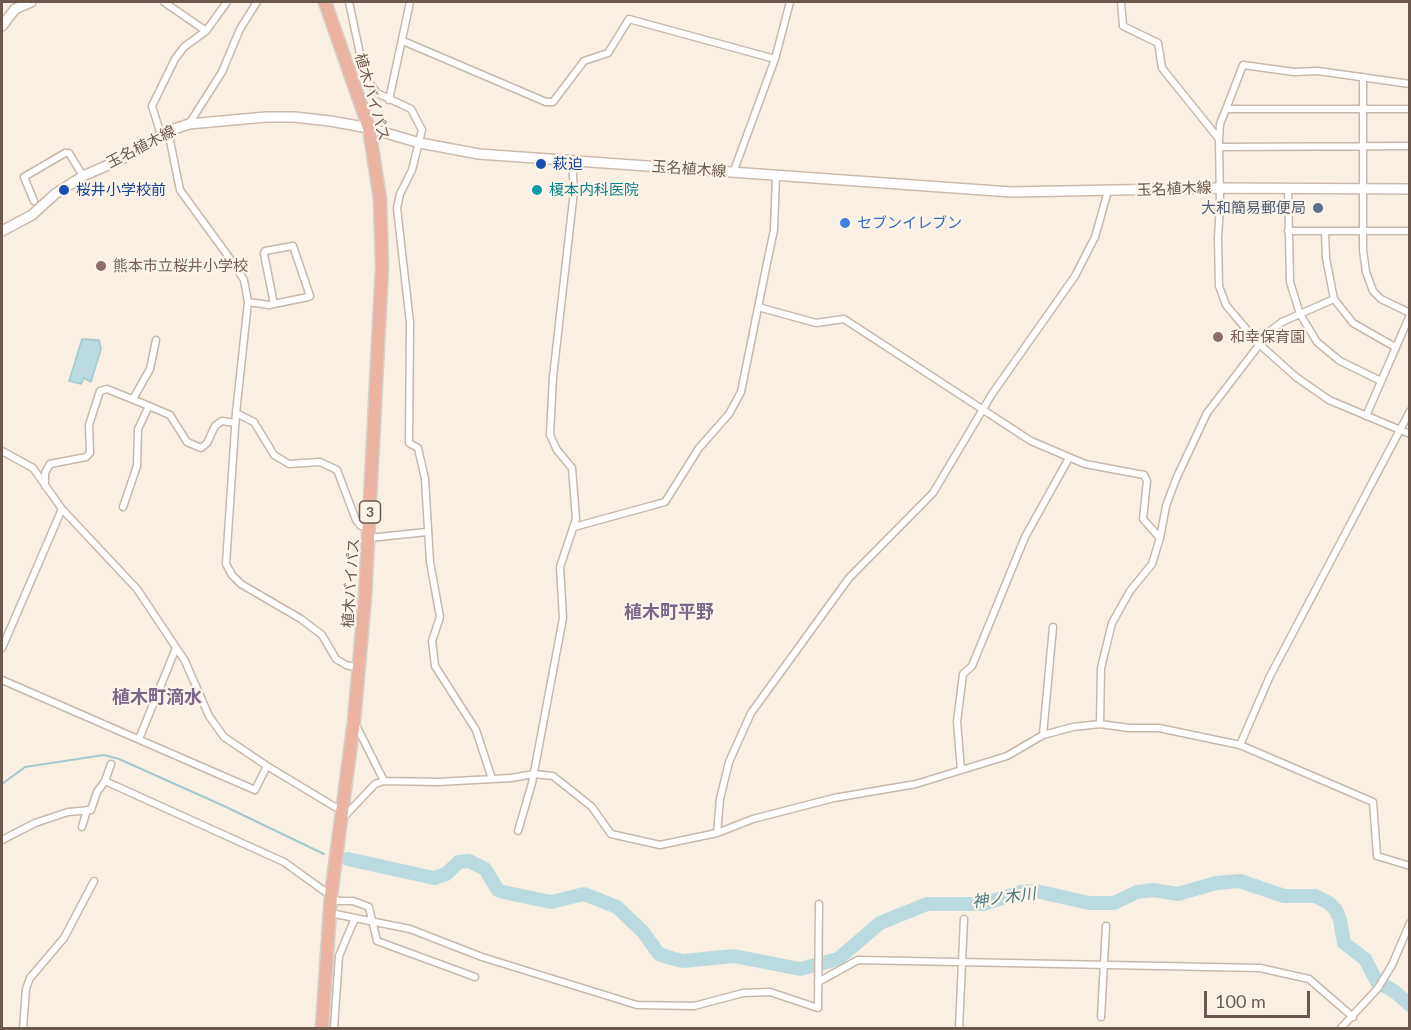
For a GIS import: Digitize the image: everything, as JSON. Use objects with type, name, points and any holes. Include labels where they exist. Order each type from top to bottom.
[{"type":"highway","name":"植木バイパス","points":[[322,1029],[331,895],[359,668],[369,533],[382,267],[380,199],[369,128],[325,2]]},
{"type":"main road","points":[[2,26],[15,9],[32,2]]},
{"type":"main road","name":"玉名植木線","points":[[2,231],[32,215],[55,194],[83,176],[124,158],[165,133],[189,124],[230,119],[294,117],[369,128],[420,143],[478,154],[1011,192],[1219,188],[1410,189]]},
{"type":"street","points":[[164,2],[206,31]]},
{"type":"street","points":[[227,2],[206,31],[184,47],[175,59],[152,106],[165,133],[180,190],[236,267],[243,280],[248,302],[235,423],[226,564],[241,584],[301,619],[322,635],[336,659],[346,665],[359,668]]},
{"type":"street","points":[[189,124],[222,72],[240,29],[257,2]]},
{"type":"street","points":[[349,2],[363,68],[377,93],[411,109],[419,120],[422,130],[420,143],[397,207],[410,323],[409,443],[418,448],[425,479],[427,532],[440,617],[432,641],[435,666],[476,730],[492,779]]},
{"type":"street","points":[[389,100],[410,2]]},
{"type":"street","points":[[733,172],[775,59],[790,2]]},
{"type":"street","points":[[1121,2],[1123,26],[1158,43],[1162,68],[1219,139]]},
{"type":"street","points":[[403,41],[546,102],[554,102],[584,61],[608,52],[629,19],[775,59]]},
{"type":"street","points":[[1410,84],[1243,65],[1220,124],[1219,139],[1219,286],[1226,305],[1258,344],[1296,377],[1329,400],[1410,434]]},
{"type":"street","points":[[1363,77],[1363,231],[1366,272],[1373,291],[1387,303],[1410,314],[1366,416]]},
{"type":"street","points":[[1226,109],[1410,109]]},
{"type":"street","points":[[1219,147],[1410,146]]},
{"type":"street","points":[[34,201],[24,177],[65,153],[69,153],[83,176]]},
{"type":"street","points":[[518,831],[534,774],[563,618],[560,567],[576,519],[572,468],[557,450],[550,435],[553,377],[574,191],[572,161]]},
{"type":"street","points":[[574,527],[665,502],[699,448],[729,414],[741,392],[774,230],[776,176]]},
{"type":"street","points":[[1288,188],[1290,282],[1300,314],[1317,342],[1334,357],[1381,381]]},
{"type":"street","points":[[717,833],[729,762],[751,713],[849,578],[933,493],[982,409],[1076,276],[1099,226],[1108,191]]},
{"type":"street","points":[[1288,231],[1410,231]]},
{"type":"street","points":[[1325,231],[1327,270],[1334,299],[1353,323],[1395,347]]},
{"type":"street","points":[[248,302],[274,304],[310,296],[293,246],[264,254],[274,304]]},
{"type":"street","points":[[1100,724],[1101,668],[1112,623],[1130,591],[1152,564],[1166,506],[1186,454],[1207,413],[1258,344],[1282,322],[1334,299]]},
{"type":"street","points":[[758,307],[816,323],[844,319],[1031,441],[1070,458],[1096,466],[1144,475],[1147,481],[1143,519],[1160,538]]},
{"type":"street","points":[[133,399],[150,369],[156,340]]},
{"type":"street","points":[[45,487],[45,473],[50,464],[86,457],[90,453],[89,425],[100,391],[107,389],[170,415],[187,442],[201,447],[207,443],[215,426],[222,421],[235,423]]},
{"type":"street","points":[[123,507],[137,466],[138,429],[149,406]]},
{"type":"street","points":[[1240,745],[1270,676],[1410,411]]},
{"type":"street","points":[[236,413],[254,422],[274,455],[289,464],[320,462],[337,470],[356,520],[369,533],[427,532]]},
{"type":"street","points":[[2,451],[33,468],[62,509],[137,589],[176,648],[214,727],[234,746],[335,807],[342,807]]},
{"type":"street","points":[[961,770],[957,722],[963,674],[972,666],[1025,537],[1070,458]]},
{"type":"street","points":[[2,648],[62,509]]},
{"type":"street","points":[[1043,735],[1053,627]]},
{"type":"street","points":[[139,739],[176,648]]},
{"type":"street","points":[[2,680],[255,790],[267,766]]},
{"type":"street","points":[[354,721],[384,781]]},
{"type":"street","points":[[341,821],[375,784],[384,781],[492,779],[534,774],[553,776],[572,788],[592,807],[611,834],[660,845],[717,833],[776,813],[834,798],[916,784],[1007,756],[1043,735],[1072,727],[1100,724],[1129,728],[1159,728],[1240,745],[1373,802],[1377,856],[1410,866]]},
{"type":"street","points":[[2,840],[35,824],[68,812],[91,810],[111,764]]},
{"type":"street","points":[[105,781],[284,862],[338,901],[352,901],[369,907],[377,941],[475,977]]},
{"type":"street","points":[[82,826],[87,810]]},
{"type":"street","points":[[23,1029],[26,989],[30,978],[64,938],[94,881]]},
{"type":"street","points":[[330,913],[410,929],[472,954],[637,1005],[694,1006],[743,993],[770,992],[818,1008],[819,904]]},
{"type":"street","points":[[334,1029],[339,956],[355,918]]},
{"type":"street","points":[[959,1029],[964,919]]},
{"type":"street","points":[[1341,1029],[1378,988],[1392,964],[1410,923]]},
{"type":"street","points":[[1101,1017],[1106,926]]},
{"type":"street","points":[[818,982],[858,960],[1260,968],[1309,979],[1353,1017]]},
{"type":"water","points":[[82,339],[99,340],[101,349],[91,382],[84,378],[81,384],[69,381]]},
{"type":"waterway","points":[[2,784],[25,767],[104,755],[119,759],[224,806],[324,854]]},
{"type":"waterway","name":"神ノ木川","points":[[348,859],[434,878],[446,874],[459,862],[469,861],[485,869],[498,890],[503,892],[551,902],[584,894],[617,907],[643,932],[659,954],[671,958],[683,961],[734,956],[800,969],[838,959],[880,923],[927,904],[983,904],[1021,892],[1036,891],[1089,903],[1114,903],[1137,892],[1153,890],[1178,894],[1216,883],[1240,881],[1284,896],[1315,896],[1329,903],[1336,910],[1340,920],[1344,943],[1365,959],[1377,982],[1394,991],[1410,1005]]},
{"type":"place","name":"萩迫","points":[[541,164]]},
{"type":"place","name":"桜井小学校前","points":[[64,190]]},
{"type":"place","name":"榎本内科医院","points":[[537,190]]},
{"type":"place","name":"大和簡易郵便局","points":[[1318,208]]},
{"type":"place","name":"セブンイレブン","points":[[845,223]]},
{"type":"place","name":"熊本市立桜井小学校","points":[[101,266]]},
{"type":"place","name":"和幸保育園","points":[[1218,337]]},
{"type":"district","name":"植木町平野","points":[[669,612]]},
{"type":"district","name":"植木町滴水","points":[[157,697]]}]
